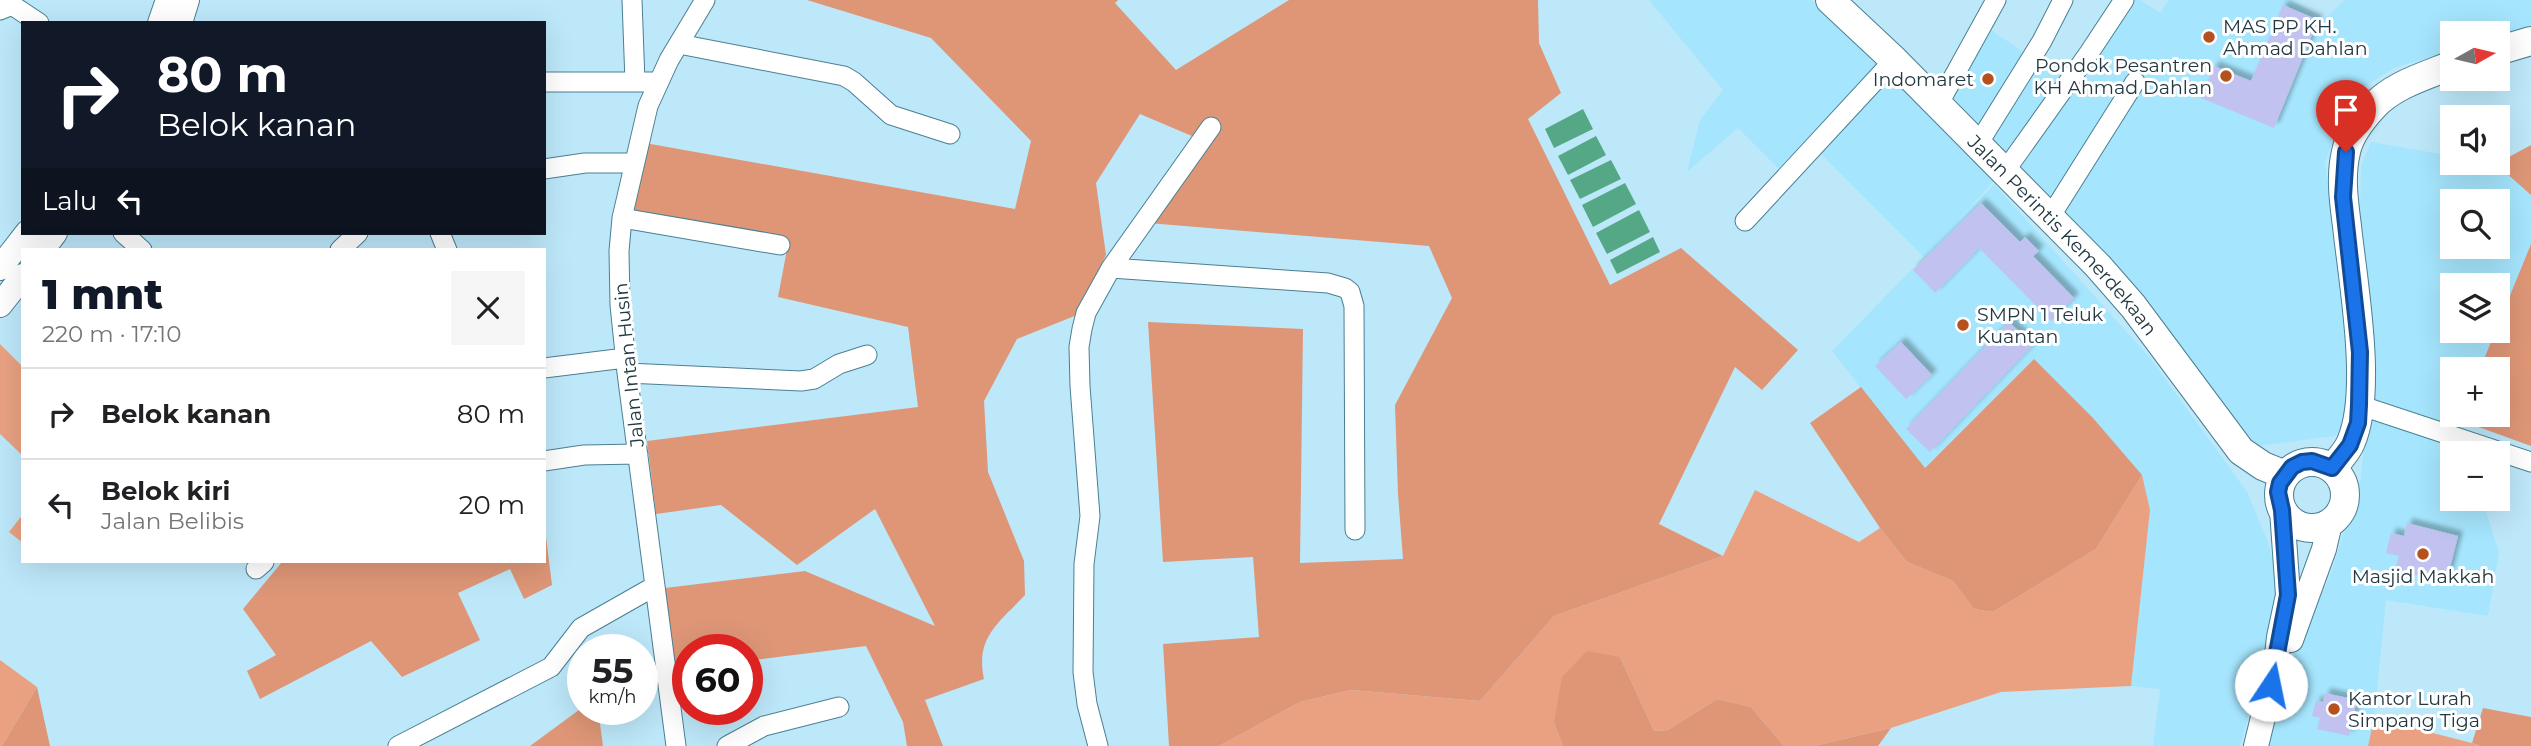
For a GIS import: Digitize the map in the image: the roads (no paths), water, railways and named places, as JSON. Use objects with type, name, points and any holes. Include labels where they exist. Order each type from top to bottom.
[{"type":"highway","name":"Jalan Perintis Kemerdekaan","points":[[1834,2],[2050,216],[2133,306],[2241,451],[2263,466],[2285,475]]},
{"type":"highway","points":[[2510,47],[2531,41]]},
{"type":"highway","points":[[2332,468],[2350,445],[2358,423],[2359,405],[2360,352],[2343,197],[2346,152],[2355,130],[2374,106],[2405,84],[2440,70]]},
{"type":"highway","points":[[2312,461],[2332,468],[2340,476],[2345,496],[2343,507],[2330,523],[2308,528],[2298,525],[2288,519],[2282,510],[2278,492],[2285,475],[2292,467],[2312,461]]},
{"type":"main road","points":[[160,21],[168,0]]},
{"type":"main road","points":[[181,21],[187,0]]},
{"type":"main road","points":[[0,268],[25,235]]},
{"type":"main road","points":[[0,305],[21,279]]},
{"type":"main road","points":[[2256,746],[2276,664],[2288,595],[2282,510]]},
{"type":"main road","points":[[2276,664],[2291,640],[2324,549],[2330,523]]},
{"type":"street","points":[[632,0],[635,82]]},
{"type":"street","name":"Jalan Intan Husin","points":[[676,746],[626,365],[620,305],[619,251],[622,218],[648,106],[658,82],[705,0]]},
{"type":"street","points":[[1938,105],[1996,0]]},
{"type":"street","points":[[1978,144],[2042,41],[2063,0]]},
{"type":"street","points":[[2005,171],[2124,0]]},
{"type":"street","points":[[0,10],[12,5],[36,21]]},
{"type":"street","points":[[679,44],[844,76],[891,115],[950,135]]},
{"type":"street","points":[[1745,221],[1894,60]]},
{"type":"street","points":[[546,82],[658,82]]},
{"type":"street","points":[[2050,216],[2135,82]]},
{"type":"street","points":[[1098,746],[1087,704],[1083,672],[1084,564],[1090,516],[1079,347],[1086,313],[1111,268],[1211,127]]},
{"type":"street","points":[[546,169],[584,163],[634,163]]},
{"type":"street","points":[[622,218],[780,245]]},
{"type":"street","points":[[125,235],[140,248]]},
{"type":"street","points":[[342,248],[356,235]]},
{"type":"street","points":[[1111,268],[1328,283],[1339,285],[1350,292],[1354,306],[1355,340],[1355,530]]},
{"type":"street","points":[[546,368],[584,361],[801,381],[814,379],[839,364],[867,355]]},
{"type":"street","points":[[2359,405],[2531,462]]},
{"type":"street","points":[[546,461],[584,455],[638,454]]},
{"type":"street","points":[[398,746],[551,667],[581,628],[655,586]]},
{"type":"street","points":[[727,746],[764,726],[839,707]]},
{"type":"place","name":"MAS PP KH. Ahmad Dahlan","points":[[2209,37]]},
{"type":"place","name":"Pondok Pesantren KH Ahmad Dahlan","points":[[2226,76]]},
{"type":"place","name":"Indomaret","points":[[1988,79]]},
{"type":"place","name":"SMPN 1 Teluk Kuantan","points":[[1963,325]]},
{"type":"place","name":"Masjid Makkah","points":[[2423,554]]},
{"type":"place","name":"Kantor Lurah Simpang Tiga","points":[[2334,709]]}]
